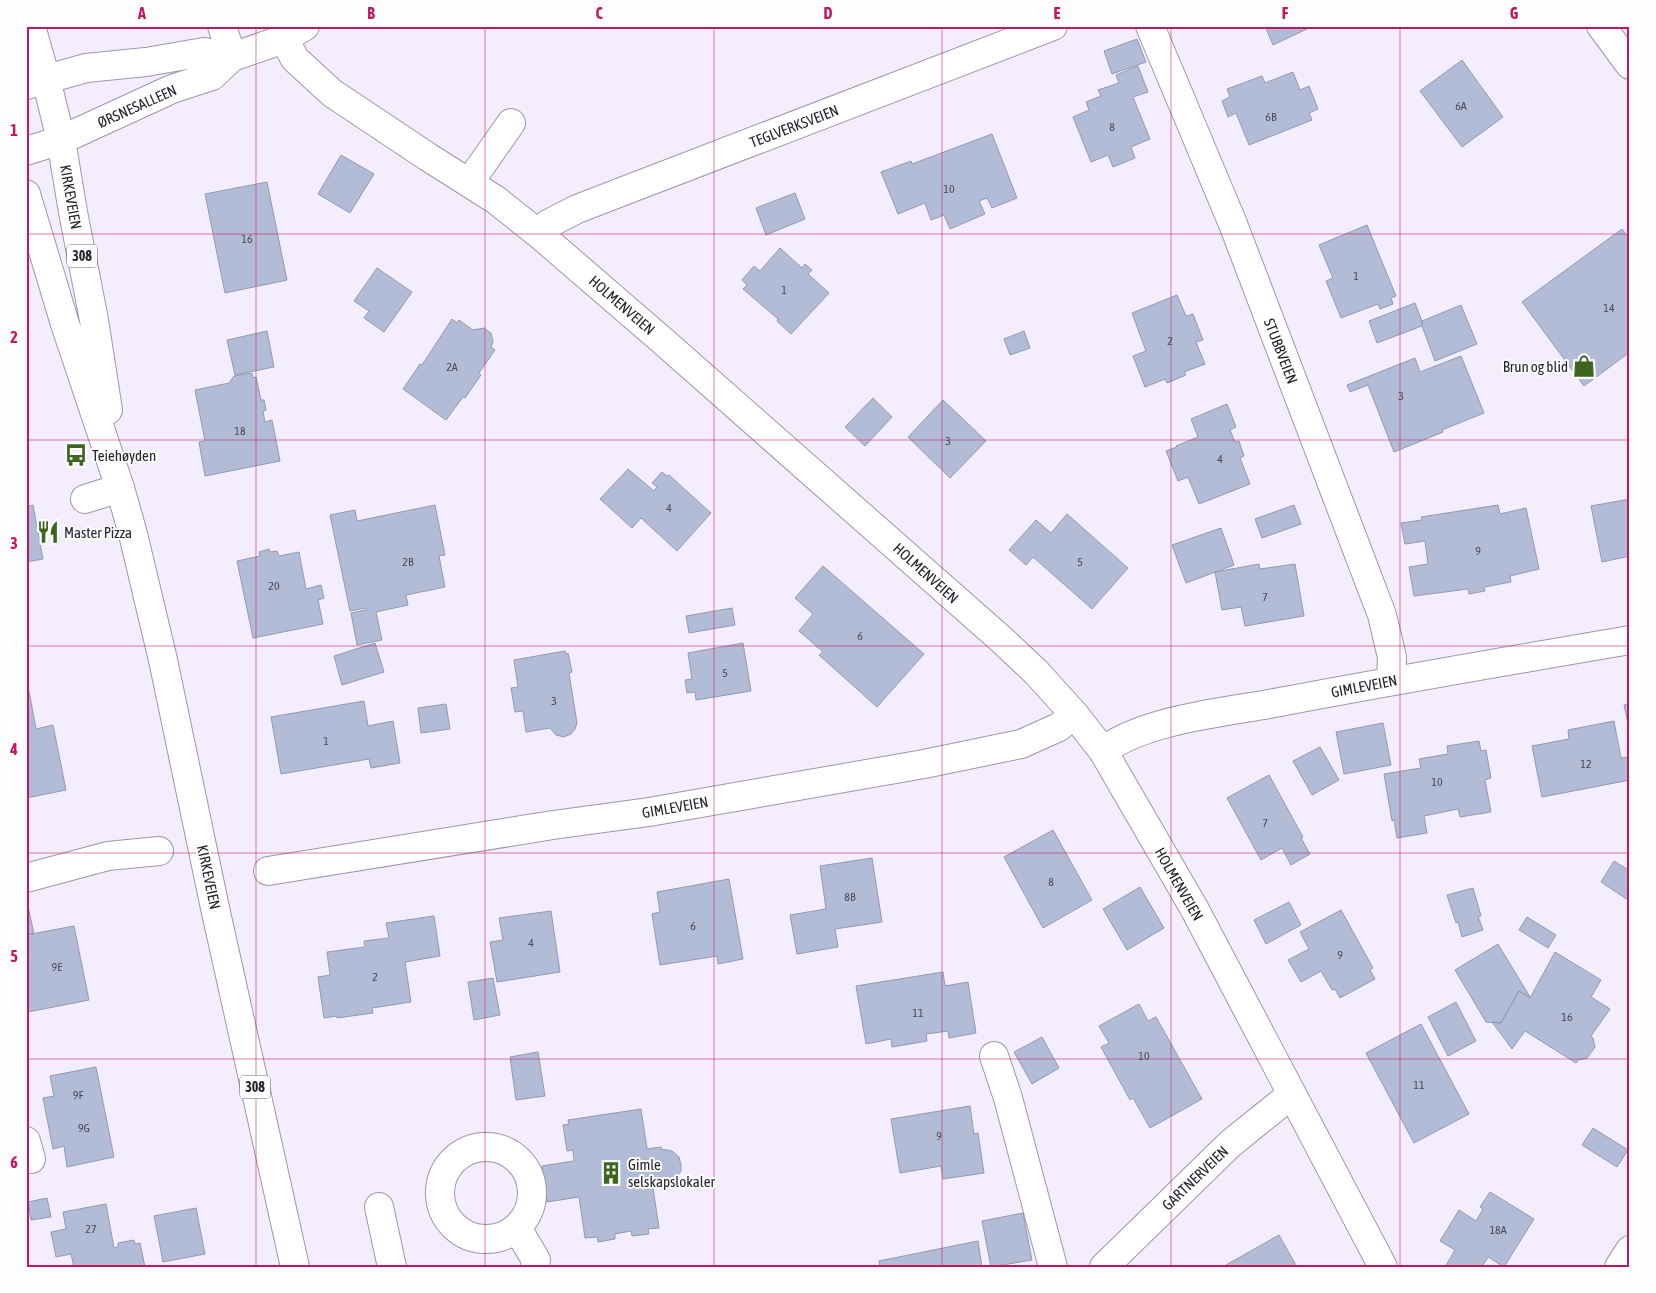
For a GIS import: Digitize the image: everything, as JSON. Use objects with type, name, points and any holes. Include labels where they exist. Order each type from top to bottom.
[{"type":"street","name":"KIRKEVEIEN","points":[[31,26],[42,146],[73,212],[94,320],[120,488]]},
{"type":"street","points":[[222,26],[232,57]]},
{"type":"street","name":"TEGLVERKSVEIEN","points":[[540,235],[548,224],[577,209],[1053,26]]},
{"type":"street","name":"STUBBVEIEN","points":[[1150,26],[1233,224],[1382,615],[1392,656],[1391,681]]},
{"type":"street","points":[[1601,26],[1630,65]]},
{"type":"street","name":"ØRSNESALLEEN","points":[[42,146],[163,93],[212,76],[232,57],[294,32]]},
{"type":"street","name":"HOLMENVEIEN","points":[[294,32],[294,59],[332,93],[496,200],[540,235],[679,354],[994,633],[1037,673],[1074,714],[1103,751],[1194,908],[1383,1267]]},
{"type":"street","name":"ØRSNESALLEEN","points":[[36,82],[86,68],[146,62],[204,52],[232,57]]},
{"type":"street","points":[[469,183],[511,123]]},
{"type":"street","name":"KIRKEVEIEN","points":[[26,194],[65,324],[120,488],[162,660],[295,1267]]},
{"type":"street","points":[[85,499],[120,488]]},
{"type":"street","name":"GIMLEVEIEN","points":[[1103,751],[1115,742],[1164,724],[1391,681],[1630,640]]},
{"type":"street","name":"GIMLEVEIEN","points":[[268,871],[649,812],[924,764],[1021,744],[1059,727],[1074,714]]},
{"type":"street","points":[[26,878],[108,856],[160,851]]},
{"type":"street","points":[[994,1056],[1008,1098],[1053,1267]]},
{"type":"street","name":"GARTNERVEIEN","points":[[1104,1267],[1230,1144],[1292,1094]]},
{"type":"street","points":[[379,1208],[392,1267]]},
{"type":"street","points":[[516,1228],[536,1260],[535,1267]]},
{"type":"street","points":[[1619,1267],[1630,1250]]},
{"type":"building","points":[[1265,26],[1308,26],[1309,28],[1273,45]]},
{"type":"building","points":[[1137,39],[1146,62],[1112,74],[1104,51]]},
{"type":"building","points":[[1462,60],[1503,117],[1462,147],[1420,91]]},
{"type":"building","points":[[1138,66],[1148,92],[1133,97],[1150,139],[1131,147],[1135,158],[1113,167],[1108,155],[1091,162],[1073,117],[1089,110],[1086,102],[1101,96],[1098,90],[1119,83],[1116,75]]},
{"type":"building","points":[[1293,72],[1300,90],[1309,86],[1318,109],[1309,113],[1312,120],[1249,145],[1236,113],[1228,117],[1222,101],[1230,97],[1227,89],[1262,76],[1265,83]]},
{"type":"building","points":[[992,134],[1017,198],[992,208],[987,198],[979,201],[985,214],[950,229],[944,215],[931,220],[925,203],[898,214],[881,172],[911,161],[912,164]]},
{"type":"building","points":[[341,155],[374,174],[350,213],[318,194]]},
{"type":"building","points":[[267,182],[287,280],[225,293],[205,194]]},
{"type":"building","points":[[795,193],[805,219],[766,235],[756,208]]},
{"type":"building","points":[[1367,225],[1396,296],[1391,298],[1393,304],[1380,309],[1378,304],[1341,318],[1326,281],[1333,278],[1319,245]]},
{"type":"building","points":[[1622,229],[1630,239],[1630,352],[1584,386],[1522,302]]},
{"type":"building","points":[[780,248],[802,268],[805,264],[812,270],[808,274],[829,293],[791,334],[777,321],[778,319],[743,289],[747,285],[742,280],[754,266],[760,271]]},
{"type":"building","points":[[377,268],[412,292],[384,332],[364,318],[369,311],[354,301]]},
{"type":"building","points":[[1177,295],[1186,316],[1193,314],[1203,340],[1196,342],[1205,364],[1184,372],[1186,375],[1167,383],[1165,379],[1145,387],[1133,356],[1146,351],[1132,313]]},
{"type":"building","points":[[1415,303],[1422,326],[1377,343],[1369,321]]},
{"type":"building","points":[[1461,305],[1477,344],[1435,361],[1422,326],[1422,321]]},
{"type":"building","points":[[452,319],[457,323],[459,320],[473,330],[484,328],[491,333],[493,342],[491,347],[495,350],[465,398],[463,397],[446,420],[403,389],[420,364],[422,365]]},
{"type":"building","points":[[267,331],[274,367],[235,375],[227,340]]},
{"type":"building","points":[[1024,331],[1030,348],[1010,355],[1004,339]]},
{"type":"building","points":[[1461,356],[1484,413],[1394,452],[1368,385],[1350,392],[1347,385],[1415,358],[1420,372]]},
{"type":"building","points":[[252,373],[253,378],[256,377],[261,400],[264,400],[266,410],[263,411],[265,422],[272,420],[280,461],[205,476],[199,442],[205,441],[195,390],[229,383],[234,376]]},
{"type":"building","points":[[873,398],[892,417],[865,446],[845,427]]},
{"type":"building","points":[[943,400],[986,441],[950,478],[908,437]]},
{"type":"building","points":[[1227,404],[1236,427],[1230,430],[1235,442],[1239,441],[1244,456],[1240,458],[1250,484],[1199,504],[1188,477],[1178,481],[1166,451],[1198,437],[1191,419]]},
{"type":"building","points":[[628,469],[654,491],[657,487],[652,483],[662,472],[667,476],[669,475],[711,513],[677,551],[641,518],[632,528],[600,499]]},
{"type":"building","points":[[1630,499],[1630,556],[1602,562],[1591,506]]},
{"type":"building","points":[[33,505],[43,559],[26,562],[26,507]]},
{"type":"building","points":[[435,505],[445,555],[439,556],[445,587],[406,595],[408,605],[376,612],[382,640],[357,645],[351,613],[366,610],[366,608],[350,611],[330,515],[355,510],[357,521]]},
{"type":"building","points":[[1294,505],[1301,524],[1262,538],[1255,519]]},
{"type":"building","points":[[1498,505],[1500,514],[1526,508],[1539,569],[1510,576],[1511,582],[1484,587],[1485,591],[1469,594],[1468,589],[1414,596],[1409,567],[1428,564],[1425,541],[1405,544],[1401,523],[1422,520],[1421,517]]},
{"type":"building","points":[[1067,514],[1128,568],[1092,609],[1033,557],[1026,565],[1009,550],[1036,520],[1051,533]]},
{"type":"building","points":[[1221,528],[1234,565],[1186,583],[1172,545]]},
{"type":"building","points":[[269,549],[270,552],[277,551],[279,556],[299,552],[306,589],[321,585],[324,598],[318,600],[323,624],[253,638],[237,561],[260,556],[259,552]]},
{"type":"building","points":[[1259,564],[1260,569],[1295,564],[1304,616],[1245,626],[1241,607],[1222,610],[1215,572]]},
{"type":"building","points":[[823,566],[924,654],[877,707],[819,655],[823,652],[799,631],[813,614],[795,598]]},
{"type":"building","points":[[732,608],[735,625],[689,633],[686,616]]},
{"type":"building","points":[[375,643],[384,672],[342,685],[334,656]]},
{"type":"building","points":[[743,643],[751,691],[696,700],[695,692],[687,693],[685,680],[692,679],[688,653]]},
{"type":"building","points":[[565,651],[566,654],[568,653],[572,672],[569,673],[577,723],[575,729],[571,734],[564,737],[556,735],[550,728],[526,732],[523,711],[515,712],[511,688],[518,687],[514,660]]},
{"type":"building","points":[[26,691],[29,691],[36,729],[53,725],[66,790],[26,798]]},
{"type":"building","points":[[364,701],[368,726],[393,721],[400,763],[371,768],[369,759],[281,774],[271,717]]},
{"type":"building","points":[[1630,703],[1630,733],[1624,705]]},
{"type":"building","points":[[446,704],[450,729],[421,733],[418,708]]},
{"type":"building","points":[[1614,721],[1621,758],[1629,757],[1630,780],[1542,797],[1532,746],[1569,739],[1568,730]]},
{"type":"building","points":[[1383,723],[1391,765],[1344,774],[1336,732]]},
{"type":"building","points":[[1479,741],[1481,751],[1486,750],[1491,778],[1485,780],[1491,812],[1460,817],[1458,809],[1424,816],[1427,833],[1397,838],[1394,820],[1392,821],[1384,774],[1421,768],[1419,759],[1448,754],[1447,746]]},
{"type":"building","points":[[1320,747],[1339,780],[1312,795],[1293,761]]},
{"type":"building","points":[[1269,775],[1303,837],[1301,838],[1310,854],[1291,865],[1282,848],[1261,860],[1227,798]]},
{"type":"building","points":[[1053,830],[1092,900],[1043,928],[1004,857]]},
{"type":"building","points":[[872,858],[882,922],[835,929],[838,947],[797,954],[790,915],[826,909],[820,866]]},
{"type":"building","points":[[1614,861],[1630,871],[1630,897],[1628,900],[1601,882]]},
{"type":"building","points":[[729,879],[743,959],[718,964],[717,956],[660,965],[652,914],[660,912],[657,892]]},
{"type":"building","points":[[1140,887],[1164,928],[1127,950],[1103,909]]},
{"type":"building","points":[[1473,888],[1481,916],[1478,916],[1483,930],[1462,937],[1447,895]]},
{"type":"building","points":[[26,897],[34,934],[26,935]]},
{"type":"building","points":[[1289,902],[1301,925],[1266,944],[1254,920]]},
{"type":"building","points":[[1341,910],[1373,968],[1370,970],[1375,979],[1340,998],[1335,989],[1332,990],[1321,971],[1301,982],[1288,960],[1309,949],[1300,932]]},
{"type":"building","points":[[551,911],[560,972],[497,982],[490,942],[503,940],[499,918]]},
{"type":"building","points":[[434,916],[440,956],[405,962],[411,1002],[372,1008],[373,1013],[324,1018],[318,977],[330,975],[327,952],[365,947],[364,941],[389,938],[386,923]]},
{"type":"building","points":[[1527,917],[1556,935],[1548,948],[1519,930]]},
{"type":"building","points":[[74,926],[89,1000],[28,1012],[26,1002],[26,935]]},
{"type":"building","points":[[1498,944],[1530,997],[1519,991],[1501,1023],[1486,1022],[1455,970]]},
{"type":"building","points":[[1555,952],[1601,980],[1591,997],[1610,1009],[1591,1036],[1595,1047],[1587,1058],[1578,1060],[1576,1063],[1525,1031],[1512,1049],[1492,1022],[1501,1023],[1519,991],[1530,998]]},
{"type":"building","points":[[943,972],[945,986],[968,982],[976,1033],[949,1038],[948,1031],[926,1034],[927,1041],[892,1047],[891,1039],[866,1044],[856,986]]},
{"type":"building","points":[[493,978],[500,1015],[474,1020],[468,982]]},
{"type":"building","points":[[1456,1002],[1476,1041],[1448,1056],[1428,1017]]},
{"type":"building","points":[[1139,1004],[1148,1021],[1156,1017],[1202,1099],[1150,1128],[1133,1098],[1130,1100],[1101,1047],[1109,1043],[1099,1026]]},
{"type":"building","points":[[1421,1024],[1469,1114],[1414,1143],[1366,1053]]},
{"type":"building","points":[[1042,1037],[1059,1068],[1032,1084],[1014,1052]]},
{"type":"building","points":[[538,1052],[545,1096],[516,1100],[510,1057]]},
{"type":"building","points":[[96,1067],[114,1157],[67,1167],[64,1146],[53,1149],[43,1098],[54,1096],[50,1076]]},
{"type":"building","points":[[970,1106],[974,1134],[978,1133],[984,1173],[943,1179],[941,1166],[900,1173],[891,1119]]},
{"type":"building","name":"Gimle selskapslokaler","points":[[641,1109],[647,1149],[661,1147],[661,1149],[672,1151],[679,1157],[681,1165],[681,1171],[676,1178],[667,1183],[667,1186],[653,1188],[659,1228],[648,1229],[649,1234],[632,1236],[631,1231],[615,1234],[615,1239],[598,1242],[597,1237],[585,1238],[579,1197],[547,1202],[542,1166],[574,1161],[573,1150],[567,1151],[563,1125],[569,1124],[568,1120]]},
{"type":"building","points":[[1593,1128],[1628,1150],[1617,1167],[1582,1145]]},
{"type":"building","points":[[1490,1192],[1534,1219],[1504,1267],[1488,1257],[1482,1267],[1445,1267],[1455,1250],[1440,1241],[1459,1210],[1476,1221],[1483,1209],[1480,1207]]},
{"type":"building","points":[[47,1198],[51,1217],[31,1220],[28,1202]]},
{"type":"building","points":[[106,1204],[114,1248],[118,1247],[118,1243],[134,1240],[135,1244],[140,1243],[145,1267],[74,1267],[71,1254],[56,1257],[51,1232],[66,1229],[63,1212]]},
{"type":"building","points":[[196,1208],[205,1254],[163,1262],[154,1216]]},
{"type":"building","points":[[1023,1213],[1032,1260],[991,1267],[982,1221]]},
{"type":"building","points":[[1279,1235],[1297,1267],[1227,1267],[1226,1265]]},
{"type":"building","points":[[978,1241],[982,1267],[880,1267],[879,1261]]},
{"type":"place","name":"Brun og blid","points":[[1584,366]]},
{"type":"place","name":"Teiehøyden","points":[[76,455]]},
{"type":"place","name":"Master Pizza","points":[[48,532]]},
{"type":"place","name":"Gimle selskapslokaler","points":[[611,1173]]}]
